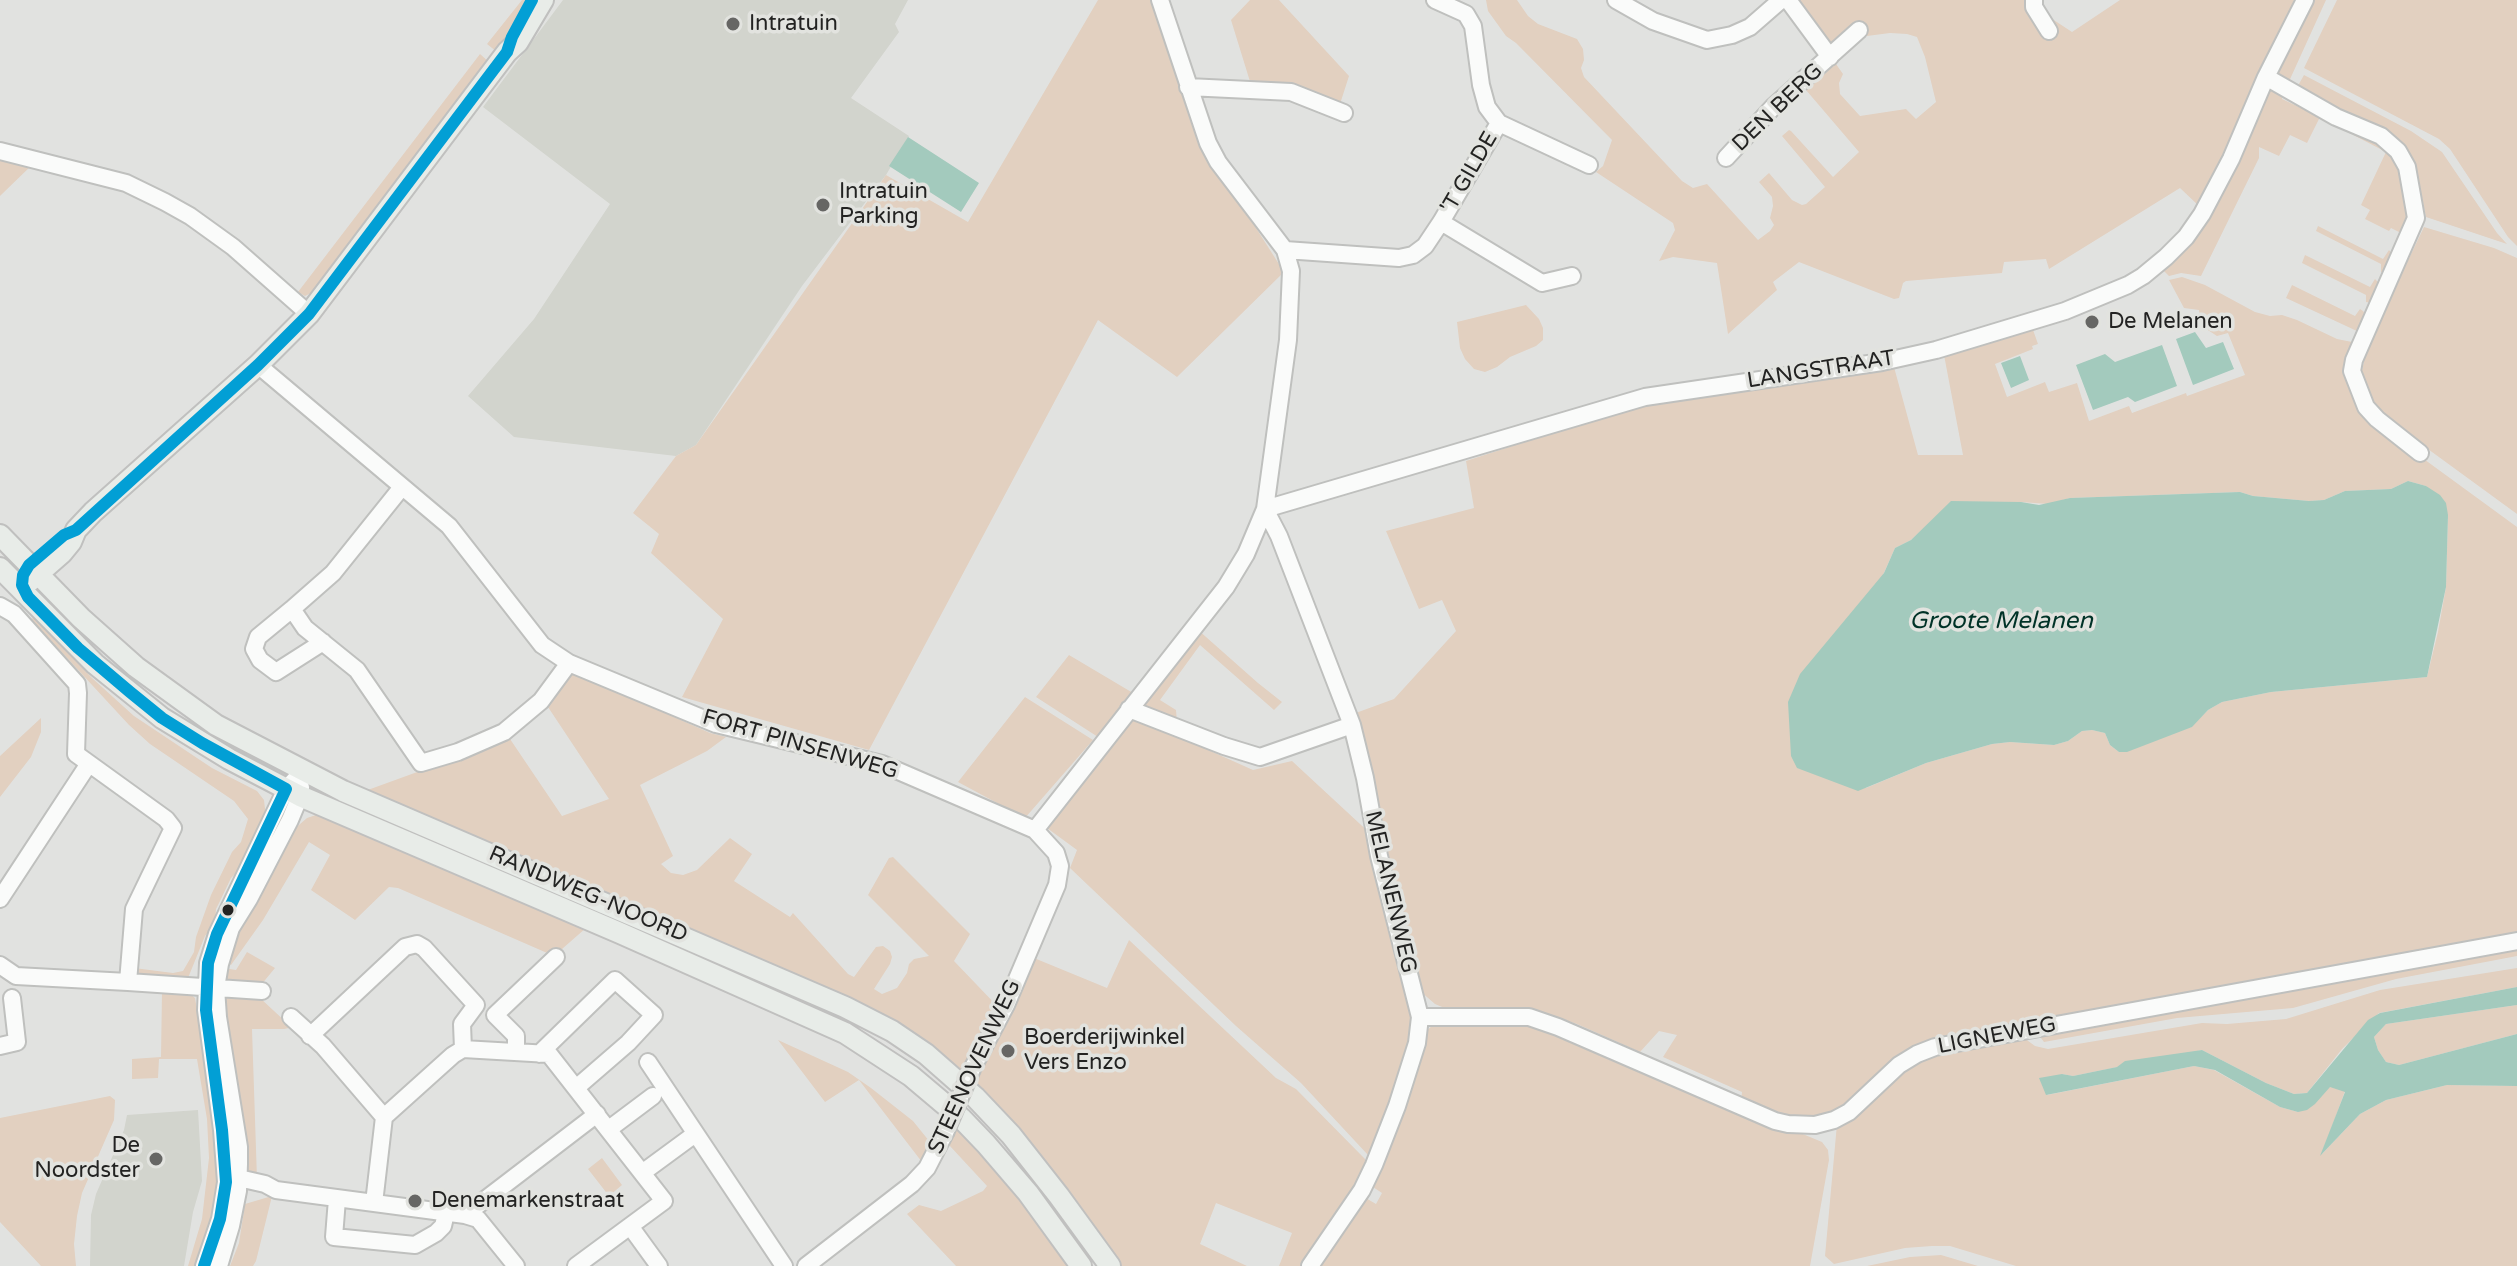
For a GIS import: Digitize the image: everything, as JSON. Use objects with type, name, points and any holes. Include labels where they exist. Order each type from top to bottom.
[{"type":"main road","points":[[507,52],[532,0]]},
{"type":"main road","points":[[29,579],[62,553],[76,530],[258,365],[309,314],[507,52],[518,42],[543,0]]},
{"type":"main road","points":[[0,535],[29,579]]},
{"type":"main road","points":[[1,569],[29,579]]},
{"type":"main road","name":"RANDWEG-NOORD","points":[[29,579],[197,713],[303,771],[845,1007],[892,1031],[926,1054],[975,1097],[1011,1135],[1110,1266]]},
{"type":"main road","name":"RANDWEG-NOORD","points":[[29,579],[95,664],[162,718],[202,743],[293,792],[845,1033],[911,1076],[962,1119],[1028,1193],[1081,1266]]},
{"type":"street","points":[[1035,830],[1226,587],[1246,554],[1265,509],[1288,340],[1291,271],[1285,250],[1218,162],[1208,143],[1160,0]]},
{"type":"street","name":"'T GILDE","points":[[1435,0],[1466,14],[1473,26],[1481,85],[1487,107],[1499,123],[1589,165]]},
{"type":"street","points":[[1616,0],[1653,21],[1707,40],[1732,35],[1750,27],[1781,0]]},
{"type":"street","name":"DEN BERG","points":[[1788,0],[1830,57]]},
{"type":"street","points":[[2034,0],[2034,7],[2049,31]]},
{"type":"street","name":"LANGSTRAAT","points":[[1265,509],[1645,397],[1882,362],[1936,350],[2089,302],[2143,276],[2186,237],[2202,214],[2305,0]]},
{"type":"street","name":"DEN BERG","points":[[1726,158],[1773,107],[1859,30]]},
{"type":"street","points":[[2266,77],[2336,117],[2381,136],[2398,151],[2407,167],[2416,218],[2352,371],[2366,407],[2420,453]]},
{"type":"street","points":[[1188,87],[1291,92],[1344,113]]},
{"type":"street","name":"'T GILDE","points":[[1285,250],[1399,258],[1413,255],[1425,246],[1441,222],[1499,123]]},
{"type":"street","points":[[0,151],[126,183],[165,202],[233,247],[309,314]]},
{"type":"street","points":[[1441,222],[1542,283],[1572,276]]},
{"type":"street","name":"FORT PINSENWEG","points":[[258,365],[449,526],[542,645],[569,663],[716,724],[882,764],[1035,830],[1056,853],[1060,866]]},
{"type":"street","points":[[323,642],[276,672],[260,660],[254,649],[258,637],[333,573],[402,487]]},
{"type":"street","name":"MELANENWEG","points":[[1265,509],[1279,536],[1352,725],[1381,864],[1420,1017],[1417,1043],[1374,1165],[1362,1190],[1310,1266]]},
{"type":"street","points":[[0,606],[14,614],[77,684],[76,754],[166,819],[173,828],[134,909],[128,982]]},
{"type":"street","points":[[292,609],[305,628],[357,670],[421,763],[458,752],[504,732],[541,701],[569,663]]},
{"type":"street","points":[[1129,709],[1260,757],[1352,725]]},
{"type":"street","points":[[0,899],[88,765]]},
{"type":"street","points":[[219,1266],[231,1226],[234,1184],[222,1130],[207,1022],[211,987],[208,963],[217,934],[303,771]]},
{"type":"street","name":"STEENOVENWEG","points":[[806,1266],[912,1184],[927,1168],[972,1069],[1006,1005],[1057,885],[1060,866]]},
{"type":"street","name":"LIGNEWEG","points":[[1420,1017],[1529,1017],[1775,1121],[1815,1125],[1849,1112],[1899,1065],[1935,1047],[2517,941]]},
{"type":"street","points":[[310,1036],[405,947],[417,944],[476,1005],[462,1024],[463,1049]]},
{"type":"street","points":[[516,1052],[516,1036],[495,1015],[556,957]]},
{"type":"street","points":[[0,965],[16,976],[26,977],[262,991]]},
{"type":"street","points":[[0,1046],[17,1042],[6,994],[26,977]]},
{"type":"street","points":[[539,1054],[615,980],[654,1015],[628,1043],[576,1088]]},
{"type":"street","points":[[291,1017],[323,1046],[384,1117]]},
{"type":"street","points":[[374,1203],[384,1117],[463,1049],[549,1054],[664,1201],[576,1266]]},
{"type":"street","points":[[648,1062],[784,1266]]},
{"type":"street","points":[[609,1129],[653,1096]]},
{"type":"street","points":[[465,1215],[597,1114]]},
{"type":"street","points":[[642,1173],[691,1137]]},
{"type":"street","points":[[234,1184],[265,1184],[276,1190],[465,1215],[478,1219],[516,1266]]},
{"type":"street","points":[[204,1266],[234,1184]]},
{"type":"street","points":[[337,1199],[334,1237],[415,1245],[443,1226],[446,1213]]},
{"type":"street","points":[[630,1226],[659,1266]]},
{"type":"shaded area","points":[[522,0],[537,0],[497,52],[487,44]]},
{"type":"shaded area","points":[[563,0],[908,0],[895,24],[899,32],[851,98],[909,136],[886,175],[802,286],[696,445],[676,456],[514,437],[468,396],[534,319],[610,204],[483,107]]},
{"type":"shaded area","points":[[1098,0],[1153,0],[1193,129],[1284,272],[1177,377],[1098,320],[869,750],[682,697],[723,619],[651,553],[659,534],[633,513],[676,456],[696,445],[886,175],[968,222]]},
{"type":"shaded area","points":[[1250,0],[1279,0],[1349,76],[1340,104],[1252,88],[1231,20]]},
{"type":"shaded area","points":[[1486,0],[1517,0],[1538,24],[1577,39],[1583,49],[1581,68],[1584,77],[1682,181],[1693,188],[1707,184],[1758,240],[1774,225],[1770,218],[1772,197],[1759,182],[1769,173],[1792,200],[1802,205],[1825,187],[1782,136],[1791,131],[1833,177],[1859,152],[1806,90],[1836,64],[1843,74],[1839,83],[1840,94],[1860,116],[1906,109],[1916,119],[1936,102],[1917,37],[1890,33],[1867,36],[1858,27],[1834,48],[1792,0],[2032,0],[2031,5],[2072,32],[2120,0],[2294,0],[2249,107],[2200,207],[2180,188],[2049,269],[2046,259],[2004,262],[2002,273],[1906,281],[1899,298],[1894,299],[1799,262],[1773,282],[1777,290],[1728,334],[1717,263],[1673,257],[1659,261],[1675,230],[1673,223],[1596,172],[1603,166],[1612,140],[1506,36],[1488,11]]},
{"type":"shaded area","points":[[2307,0],[2326,0],[2286,88],[2273,80]]},
{"type":"shaded area","points":[[2337,0],[2517,0],[2517,246],[2450,149],[2439,139],[2304,68]]},
{"type":"shaded area","points":[[480,54],[490,63],[315,291],[305,296],[298,292]]},
{"type":"shaded area","points":[[2304,75],[2411,131],[2442,152],[2507,244],[2426,217],[2420,188],[2409,162],[2295,91]]},
{"type":"shaded area","points":[[2273,90],[2283,95],[2282,99],[2320,117],[2307,143],[2290,135],[2279,156],[2259,147],[2259,158],[2201,276],[2181,273],[2169,276],[2163,270],[2177,257],[2251,131],[2269,92]]},
{"type":"shaded area","points":[[2340,124],[2395,155],[2412,206],[2405,235],[2365,219],[2370,210],[2361,205],[2386,152],[2338,127]]},
{"type":"shaded area","points":[[0,157],[33,164],[0,196]]},
{"type":"shaded area","points":[[2318,226],[2383,259],[2389,250],[2393,255],[2385,273],[2381,272],[2381,264],[2316,231]]},
{"type":"shaded area","points":[[2424,227],[2517,258],[2517,514],[2395,425],[2373,406],[2360,379],[2368,344]]},
{"type":"shaded area","points":[[2305,255],[2370,287],[2375,279],[2380,284],[2372,303],[2366,302],[2366,295],[2302,263]]},
{"type":"shaded area","points":[[2182,277],[2205,285],[2255,312],[2282,315],[2337,339],[2357,343],[2349,379],[2355,401],[2406,446],[2517,527],[2517,934],[1956,1034],[1914,1046],[1900,1054],[1850,1100],[1832,1112],[1819,1118],[1795,1121],[1741,1103],[1742,1092],[1663,1057],[1677,1035],[1659,1031],[1640,1052],[1540,1011],[1447,1009],[1435,1004],[1420,991],[1353,714],[1394,699],[1456,631],[1442,600],[1419,609],[1386,531],[1474,508],[1466,461],[1574,426],[1658,402],[1894,367],[1918,455],[1963,455],[1944,355],[2032,327],[2038,344],[2032,346],[2033,349],[1995,364],[2007,397],[2045,382],[2049,392],[2077,383],[2089,421],[2129,406],[2132,413],[2245,375],[2228,333],[2217,336],[2200,325],[2199,310],[2184,308],[2169,280]],"holes":[[[2408,481],[2426,486],[2448,515],[2446,587],[2427,677],[2271,692],[2222,702],[2208,710],[2191,727],[2119,752],[2110,745],[2105,733],[2082,731],[2068,741],[2054,745],[1992,744],[1926,763],[1866,788],[1797,767],[1895,548],[1911,540],[1937,516],[2021,502],[2048,504],[2070,498],[2240,492],[2309,501],[2324,500],[2345,491],[2391,489]]]},
{"type":"shaded area","points":[[2292,285],[2355,316],[2360,309],[2363,311],[2366,315],[2359,332],[2286,298]]},
{"type":"shaded area","points":[[1526,305],[1539,319],[1543,340],[1497,367],[1485,372],[1474,369],[1460,348],[1457,322]]},
{"type":"shaded area","points":[[35,617],[92,678],[134,716],[212,768],[257,791],[264,800],[266,818],[243,866],[231,878],[216,909],[215,923],[205,936],[188,978],[138,975],[134,968],[173,973],[183,971],[194,952],[211,895],[232,852],[241,842],[248,819],[234,801],[150,744],[129,725],[31,619]]},
{"type":"shaded area","points":[[1197,629],[1282,702],[1274,710],[1200,645],[1160,700],[1176,710],[1177,722],[1140,704]]},
{"type":"shaded area","points":[[1069,655],[1133,693],[1098,737],[1036,697]]},
{"type":"shaded area","points":[[572,674],[726,737],[707,751],[640,785],[673,856],[661,864],[671,873],[683,875],[697,870],[730,838],[752,854],[734,881],[790,917],[793,913],[848,974],[854,977],[876,947],[883,946],[890,951],[890,964],[874,989],[882,994],[897,988],[914,959],[929,956],[868,895],[889,858],[893,857],[970,934],[954,961],[1000,1009],[964,1077],[914,1038],[365,791],[508,736],[562,816],[609,799],[546,704]]},
{"type":"shaded area","points":[[1025,697],[1093,740],[1025,818],[958,782]]},
{"type":"shaded area","points":[[1130,715],[1253,770],[1292,761],[1373,836],[1415,1025],[1374,1155],[1368,1155],[1301,1083],[1236,1026],[1070,868],[1077,850],[1047,828]]},
{"type":"shaded area","points":[[41,718],[41,732],[31,757],[0,797],[0,756]]},
{"type":"shaded area","points":[[319,814],[586,928],[554,956],[398,888],[389,887],[355,920],[311,890],[330,855],[309,842],[263,920],[231,965],[227,963],[248,913],[292,831],[307,818]]},
{"type":"shaded area","points":[[1129,940],[1276,1078],[1296,1089],[1365,1159],[1368,1167],[1304,1266],[1279,1266],[1292,1233],[1216,1203],[1200,1244],[1247,1266],[1119,1266],[973,1085],[985,1056],[1009,1020],[1034,958],[1107,988]]},
{"type":"shaded area","points":[[2517,947],[2517,956],[2396,979],[2293,1008],[2177,1018],[2044,1042],[2038,1034]]},
{"type":"shaded area","points":[[247,952],[275,968],[261,985],[221,981],[223,968],[236,970]]},
{"type":"shaded area","points":[[2517,968],[2517,987],[2379,1013],[2342,1049],[2307,1093],[2294,1094],[2266,1083],[2202,1050],[2073,1076],[2062,1074],[2047,1095],[2194,1066],[2214,1070],[2280,1107],[2298,1112],[2330,1086],[2345,1091],[2322,1154],[2360,1114],[2386,1100],[2447,1085],[2517,1086],[2517,1266],[2016,1266],[1950,1246],[1905,1248],[1834,1264],[1825,1256],[1837,1124],[1918,1058],[2024,1038],[2035,1046],[2048,1049],[2202,1023],[2286,1019],[2380,990]]},
{"type":"shaded area","points":[[162,991],[189,993],[195,998],[217,1128],[219,1183],[215,1210],[198,1266],[188,1266],[202,1219],[209,1158],[207,1119],[197,1059],[159,1059],[158,1078],[132,1079],[132,1059],[161,1057]]},
{"type":"shaded area","points":[[259,997],[289,1028],[252,1029],[257,1179],[250,1176],[244,1167],[222,998]]},
{"type":"shaded area","points":[[2517,1005],[2517,1034],[2399,1065],[2386,1062],[2374,1037],[2386,1024]]},
{"type":"shaded area","points":[[1528,1024],[1545,1027],[1822,1142],[1828,1150],[1829,1160],[1810,1266],[1320,1266],[1364,1197],[1376,1204],[1382,1193],[1370,1185],[1425,1032],[1432,1026],[1440,1025]]},
{"type":"shaded area","points":[[778,1040],[848,1072],[871,1088],[913,1121],[934,1147],[925,1166],[859,1080],[825,1102]]},
{"type":"shaded area","points":[[110,1096],[115,1100],[114,1120],[82,1193],[77,1216],[74,1244],[76,1266],[41,1266],[0,1222],[0,1118]]},
{"type":"shaded area","name":"De Noordster","points":[[198,1110],[202,1181],[184,1266],[90,1266],[91,1215],[96,1194],[124,1130],[127,1115]]},
{"type":"shaded area","points":[[958,1122],[990,1158],[1072,1266],[956,1266],[907,1214],[919,1205],[941,1211],[983,1191],[987,1186],[949,1145]]},
{"type":"shaded area","points":[[602,1158],[622,1185],[609,1196],[588,1169]]},
{"type":"shaded area","points":[[272,1196],[253,1266],[230,1266],[239,1243],[245,1204]]},
{"type":"shaded area","points":[[1941,1255],[1978,1266],[1867,1266],[1910,1257]]},
{"type":"water","points":[[908,137],[979,183],[961,212],[889,166]]},
{"type":"water","points":[[2195,332],[2206,348],[2223,342],[2234,369],[2193,385],[2176,339]]},
{"type":"water","points":[[2162,345],[2177,386],[2135,402],[2128,397],[2093,410],[2076,365],[2105,354],[2115,362]]},
{"type":"water","points":[[2020,356],[2029,380],[2011,388],[2001,363]]},
{"type":"water","name":"Groote Melanen","points":[[2408,481],[2426,486],[2440,495],[2446,503],[2448,515],[2446,587],[2427,677],[2271,692],[2222,702],[2208,710],[2192,727],[2127,752],[2119,752],[2110,745],[2105,733],[2092,730],[2082,731],[2068,741],[2054,745],[1992,744],[1926,763],[1858,791],[1797,768],[1791,756],[1788,702],[1800,674],[1884,573],[1895,548],[1911,540],[1951,501],[2039,505],[2070,498],[2240,492],[2309,501],[2324,500],[2345,491],[2391,489]]},
{"type":"water","points":[[2517,987],[2517,1005],[2386,1024],[2374,1037],[2386,1062],[2399,1065],[2517,1034],[2517,1086],[2447,1085],[2386,1100],[2360,1114],[2320,1156],[2345,1092],[2330,1087],[2315,1104],[2298,1112],[2280,1107],[2215,1070],[2194,1066],[2046,1095],[2039,1078],[2062,1074],[2073,1076],[2117,1067],[2125,1061],[2202,1050],[2266,1083],[2294,1094],[2307,1093],[2368,1020],[2380,1013]]},
{"type":"transit line","points":[[204,1266],[220,1219],[226,1182],[206,1010],[208,963],[217,934],[286,789],[202,743],[162,718],[130,692],[78,648],[28,597],[22,585],[23,575],[29,565],[64,535],[76,530],[258,365],[309,314],[507,52],[532,0]]},
{"type":"place","name":"Intratuin","points":[[733,24]]},
{"type":"place","name":"Intratuin Parking","points":[[823,205]]},
{"type":"place","name":"De Melanen","points":[[2092,322]]},
{"type":"place","name":"Boerderijwinkel Vers Enzo","points":[[1008,1051]]},
{"type":"place","name":"De Noordster","points":[[156,1159]]},
{"type":"place","name":"Denemarkenstraat","points":[[415,1201]]}]
